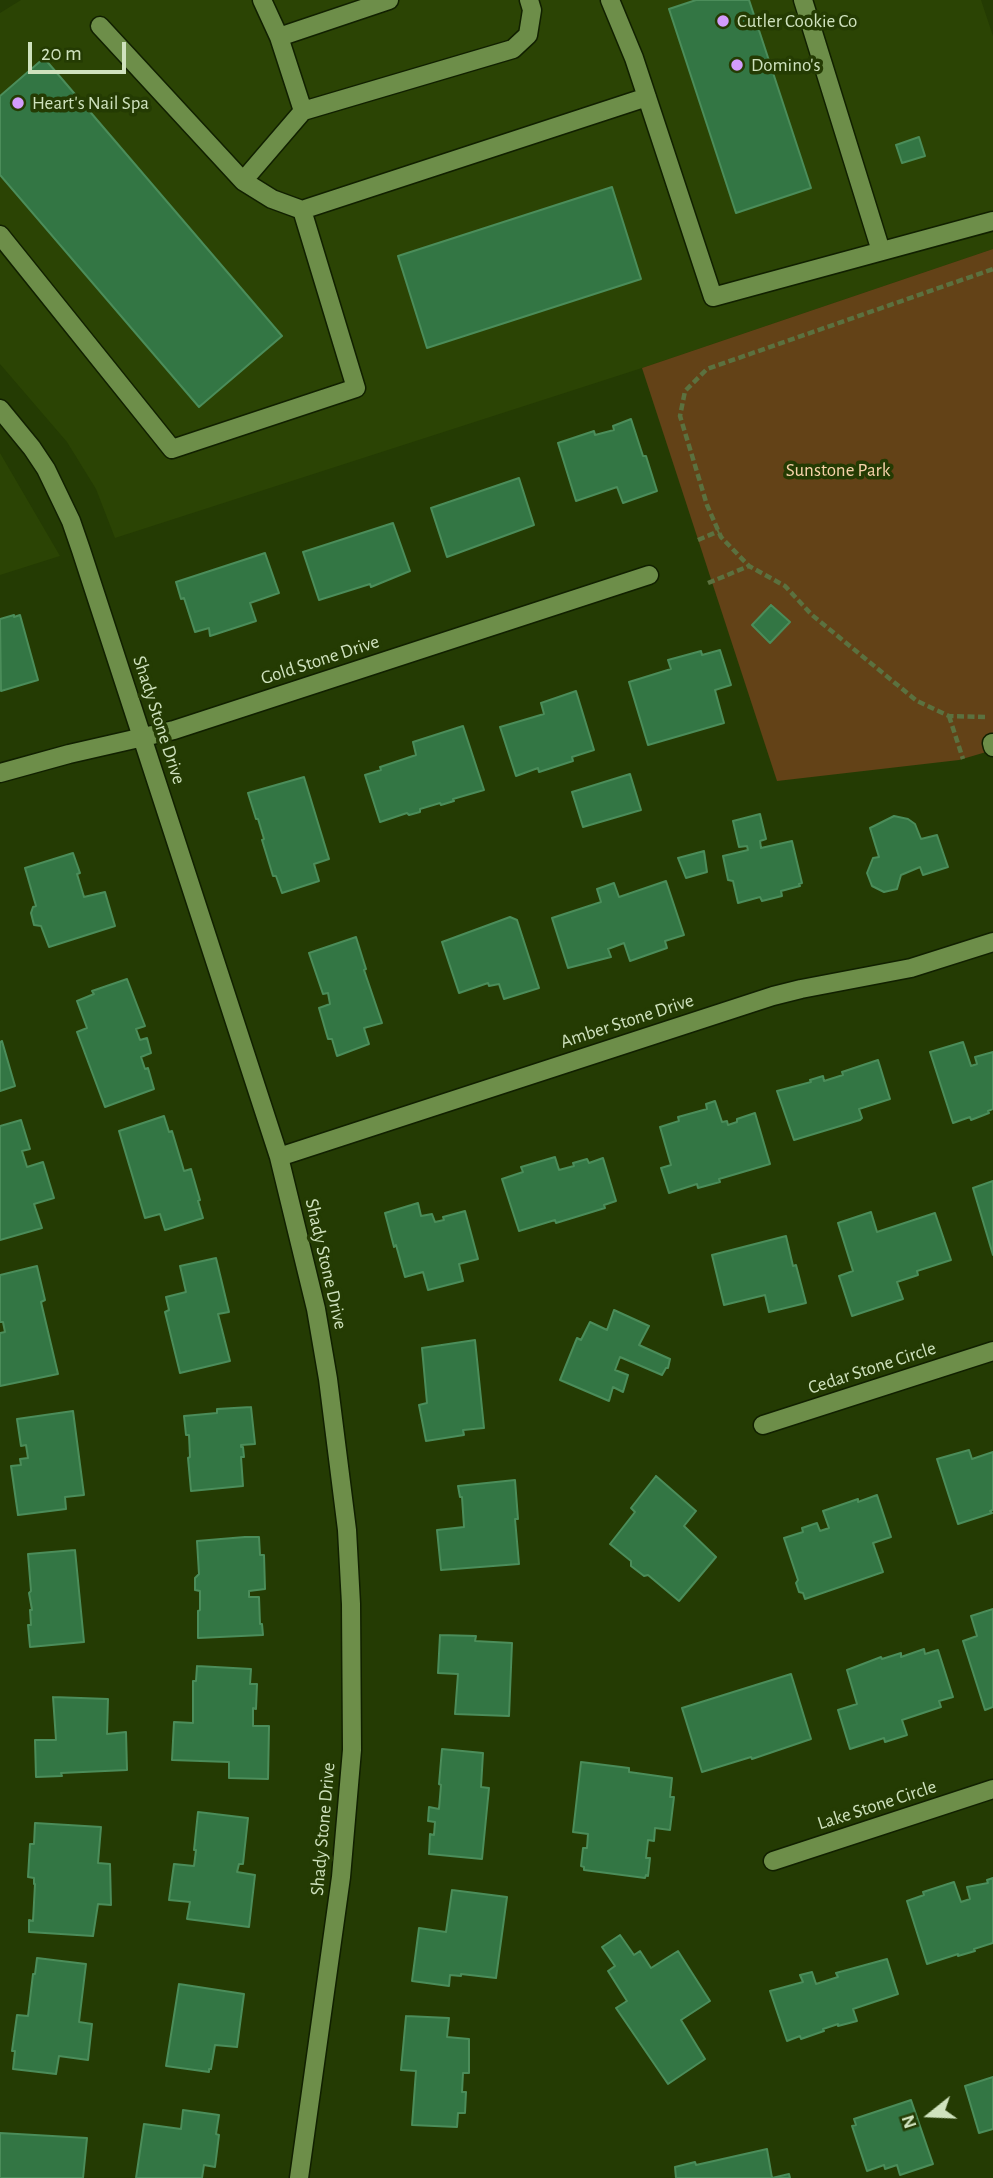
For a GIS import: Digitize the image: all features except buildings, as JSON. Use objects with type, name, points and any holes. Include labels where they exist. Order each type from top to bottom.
[{"type":"street","points":[[261,0],[279,37],[303,111]]},
{"type":"street","points":[[279,37],[389,0]]},
{"type":"street","points":[[243,181],[303,111],[513,49],[528,35],[532,10],[529,0]]},
{"type":"street","points":[[610,0],[634,58],[713,297],[993,221]]},
{"type":"street","points":[[803,0],[881,251]]},
{"type":"street","points":[[100,26],[243,181],[272,199],[302,210],[647,97]]},
{"type":"street","points":[[0,235],[7,257],[172,449],[356,388],[302,210]]},
{"type":"street","name":"Shady Stone Drive","points":[[0,409],[46,469],[71,521],[279,1157],[316,1308],[347,1530],[351,1604],[352,1750],[340,1889],[299,2178]]},
{"type":"street","name":"Gold Stone Drive","points":[[0,773],[174,730],[649,575]]},
{"type":"street","name":"Amber Stone Drive","points":[[279,1157],[773,996],[911,968],[993,942]]},
{"type":"street","name":"Cedar Stone Circle","points":[[764,1425],[993,1350]]},
{"type":"street","name":"Lake Stone Circle","points":[[774,1861],[993,1789]]},
{"type":"path","points":[[993,269],[707,369],[685,391],[680,416],[707,505],[721,537],[749,566],[785,586],[812,615],[917,701],[949,716],[993,718]]},
{"type":"path","points":[[698,540],[719,531]]},
{"type":"path","points":[[708,583],[749,566]]},
{"type":"path","points":[[949,716],[963,759]]},
{"type":"shaded area","points":[[21,0],[981,0],[993,36],[993,249],[642,368],[115,538],[96,489],[67,442],[0,364],[0,13]]},
{"type":"shaded area","points":[[0,453],[60,556],[0,575]]},
{"type":"green space","name":"Sunstone Park","points":[[993,249],[993,750],[959,760],[777,781],[642,368]]},
{"type":"place","name":"Cutler Cookie Co","points":[[723,21]]},
{"type":"place","name":"Domino's","points":[[737,65]]},
{"type":"place","name":"Heart's Nail Spa","points":[[18,103]]}]
